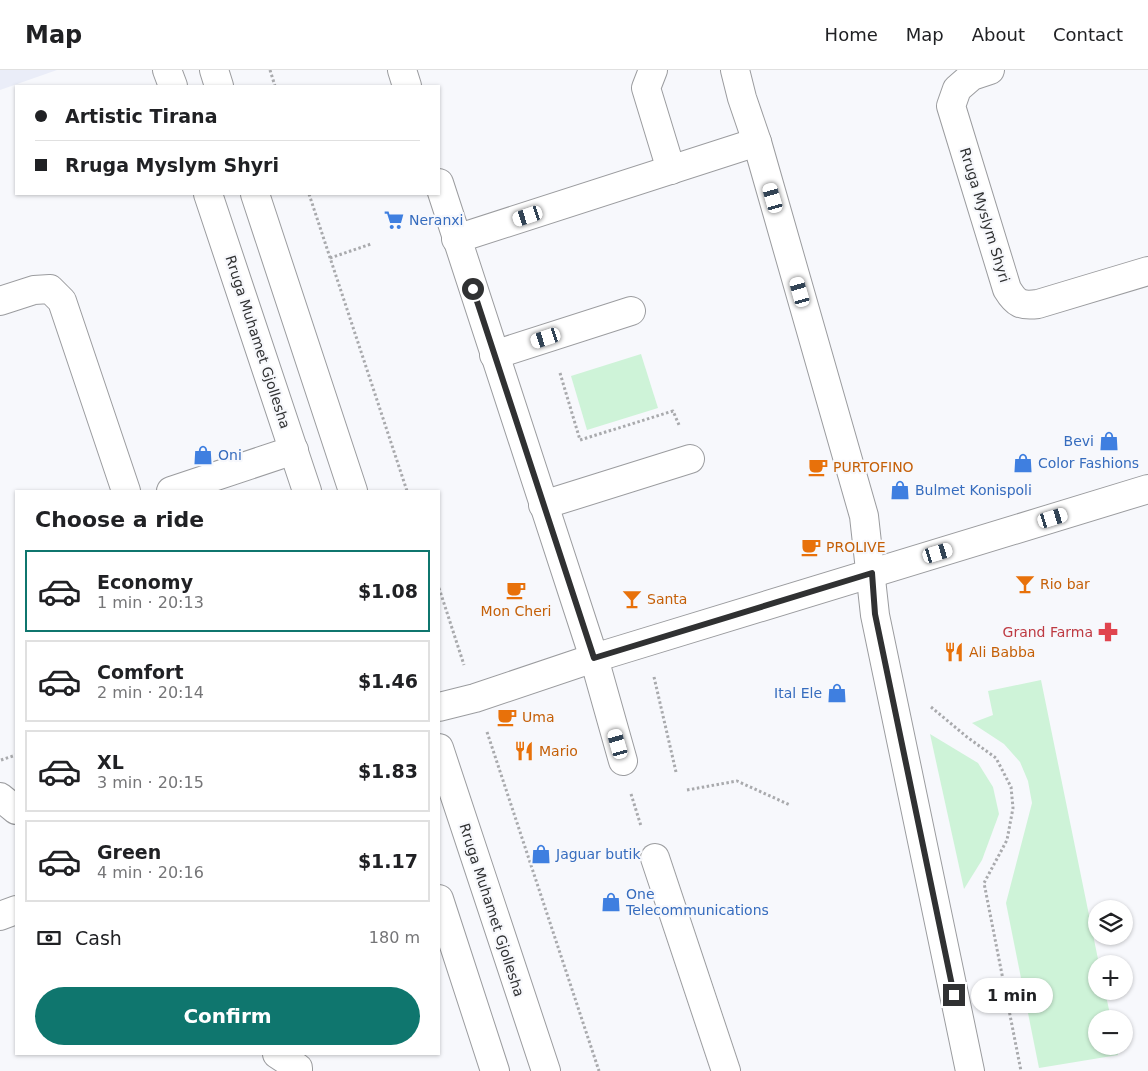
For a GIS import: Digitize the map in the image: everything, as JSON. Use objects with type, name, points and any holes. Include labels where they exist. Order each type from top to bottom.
[{"type":"street","points":[[167,70],[172,85]]},
{"type":"street","points":[[214,70],[219,85]]},
{"type":"street","points":[[402,70],[407,85]]},
{"type":"street","points":[[653,70],[646,88],[671,170]]},
{"type":"street","points":[[735,70],[864,516],[872,573],[875,614],[970,1071]]},
{"type":"street","name":"Rruga Myslym Shyri","points":[[990,70],[972,76],[956,89],[951,106],[1007,289],[1014,300],[1027,306],[1038,304],[1148,271]]},
{"type":"street","points":[[456,239],[757,142]]},
{"type":"street","points":[[440,186],[594,658],[623,762]]},
{"type":"street","name":"Rruga Muhamet Gjollesha","points":[[208,195],[307,490]]},
{"type":"street","points":[[255,195],[353,490]]},
{"type":"street","points":[[0,301],[34,290],[50,289],[62,301],[126,490]]},
{"type":"street","points":[[494,355],[631,311]]},
{"type":"street","points":[[174,490],[294,450]]},
{"type":"street","points":[[544,505],[690,459]]},
{"type":"street","points":[[440,707],[475,698],[594,658],[1148,489]]},
{"type":"street","name":"Rruga Muhamet Gjollesha","points":[[440,751],[546,1071]]},
{"type":"street","points":[[0,796],[15,809]]},
{"type":"street","points":[[655,858],[726,1071]]},
{"type":"street","points":[[440,902],[495,1071]]},
{"type":"street","points":[[0,916],[15,910]]},
{"type":"street","points":[[278,1055],[298,1068],[298,1071]]},
{"type":"path","points":[[270,70],[275,85]]},
{"type":"path","points":[[309,195],[407,490]]},
{"type":"path","points":[[330,258],[370,244]]},
{"type":"path","points":[[567,371],[558,374],[580,440],[673,411],[681,430]]},
{"type":"path","points":[[440,591],[599,1071]]},
{"type":"path","points":[[646,643],[676,772]]},
{"type":"path","points":[[931,706],[967,738],[996,758],[1011,787],[1014,808],[1007,840],[984,883],[1021,1071]]},
{"type":"path","points":[[0,761],[15,755]]},
{"type":"path","points":[[623,762],[634,806],[655,858]]},
{"type":"path","points":[[687,790],[736,781],[790,805]]},
{"type":"shaded area","points":[[0,70],[57,70],[0,90]]},
{"type":"green space","points":[[641,354],[658,408],[587,430],[571,376]]},
{"type":"green space","points":[[1041,680],[1088,910],[1088,945],[1095,945],[1097,955],[1088,955],[1088,1000],[1107,1000],[1109,1010],[1088,1010],[1088,1055],[1118,1055],[1039,1068],[1006,903],[1032,803],[1028,781],[1020,762],[1004,744],[972,723],[993,715],[988,691]]},
{"type":"green space","points":[[930,734],[978,763],[993,787],[999,814],[982,860],[964,889]]},
{"type":"place","name":"Neranxi","points":[[394,220]]},
{"type":"place","name":"Bevi","points":[[1109,441]]},
{"type":"place","name":"Oni","points":[[203,455]]},
{"type":"place","name":"Color Fashions","points":[[1023,463]]},
{"type":"place","name":"PURTOFINO","points":[[818,467]]},
{"type":"place","name":"Bulmet Konispoli","points":[[900,490]]},
{"type":"place","name":"PROLIVE","points":[[811,547]]},
{"type":"place","name":"Rio bar","points":[[1025,584]]},
{"type":"place","name":"Mon Cheri","points":[[516,590]]},
{"type":"place","name":"Santa","points":[[632,599]]},
{"type":"place","name":"Grand Farma","points":[[1108,632]]},
{"type":"place","name":"Ali Babba","points":[[954,652]]},
{"type":"place","name":"Ital Ele","points":[[837,693]]},
{"type":"place","name":"Uma","points":[[507,717]]},
{"type":"place","name":"Mario","points":[[524,751]]},
{"type":"place","name":"Jaguar butik","points":[[541,854]]},
{"type":"place","name":"One Telecommunications","points":[[611,902]]},
{"type":"route","points":[[473,289],[594,658],[872,573],[875,614],[954,995]]}]
